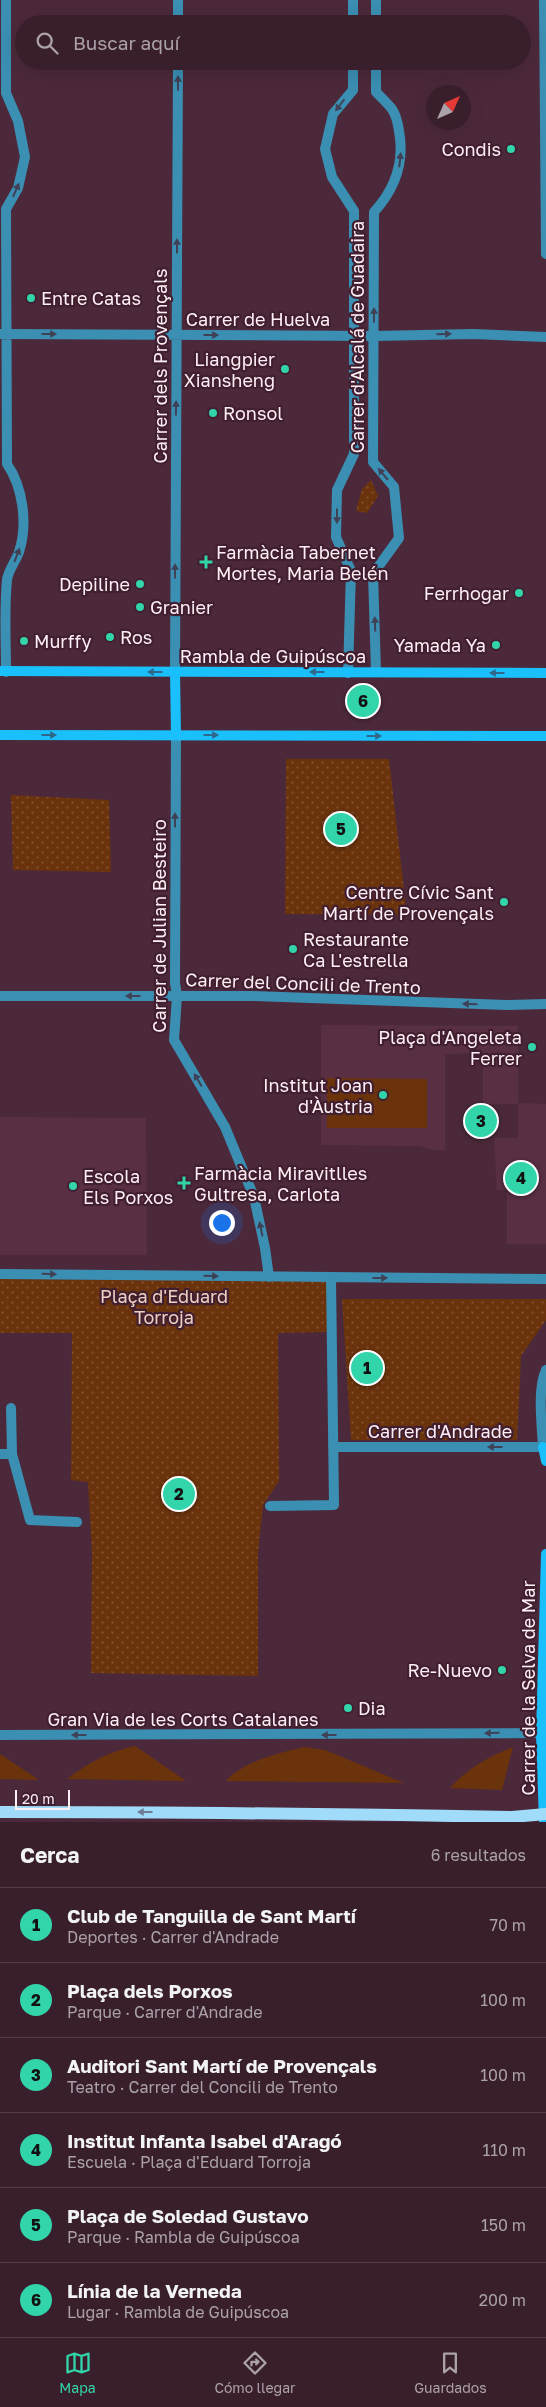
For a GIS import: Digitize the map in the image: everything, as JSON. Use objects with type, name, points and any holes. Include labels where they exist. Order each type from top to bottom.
[{"type":"main road","points":[[0,1812],[194,1812],[257,1815],[545,1817]]},
{"type":"street","points":[[3,672],[7,577],[19,552],[23,527],[21,501],[15,476],[6,464],[3,334],[6,209],[18,188],[25,157],[18,121],[6,93],[6,0]]},
{"type":"street","points":[[178,0],[178,15]]},
{"type":"street","points":[[353,0],[353,15]]},
{"type":"street","points":[[376,0],[376,15]]},
{"type":"street","points":[[544,0],[546,254]]},
{"type":"street","name":"Carrer dels Provençals","points":[[175,672],[178,70]]},
{"type":"street","name":"Carrer d'Alcalá de Guadaira","points":[[348,673],[351,571],[336,537],[337,490],[354,454],[354,211],[332,177],[325,149],[334,114],[353,90],[353,70]]},
{"type":"street","name":"Carrer d'Alcalá de Guadaira","points":[[376,70],[376,92],[392,110],[401,142],[401,160],[397,178],[385,200],[374,212],[373,462],[394,487],[399,538],[373,574],[376,672]]},
{"type":"street","name":"Carrer de Huelva","points":[[3,334],[354,336],[472,334],[546,337]]},
{"type":"street","name":"Rambla de Guipúscoa","points":[[3,672],[546,673]]},
{"type":"street","points":[[175,672],[176,735]]},
{"type":"street","points":[[0,735],[546,736]]},
{"type":"street","name":"Carrer de Julian Besteiro","points":[[176,735],[175,984],[177,996],[174,1040],[225,1127],[254,1197],[269,1277]]},
{"type":"street","name":"Carrer del Concili de Trento","points":[[0,996],[252,996],[507,1005],[546,1004]]},
{"type":"street","points":[[0,1274],[546,1279]]},
{"type":"street","points":[[270,1506],[334,1505],[331,1278]]},
{"type":"street","points":[[546,1370],[543,1376],[541,1412],[546,1461]]},
{"type":"street","points":[[11,1408],[12,1454],[30,1520],[77,1522]]},
{"type":"street","name":"Carrer d'Andrade","points":[[333,1447],[545,1447]]},
{"type":"street","points":[[0,1454],[12,1454]]},
{"type":"street","name":"Carrer de la Selva de Mar","points":[[545,1817],[543,1733],[546,1554]]},
{"type":"street","name":"Gran Via de les Corts Catalanes","points":[[0,1735],[543,1733]]},
{"type":"shaded area","name":"Institut Joan d'Àustria","points":[[321,1025],[518,1026],[518,1103],[546,1104],[546,1244],[507,1244],[507,1190],[497,1190],[494,1138],[518,1138],[518,1104],[483,1104],[483,1053],[445,1054],[445,1150],[433,1150],[419,1146],[321,1145]]},
{"type":"shaded area","name":"Escola Els Porxos","points":[[0,1117],[146,1118],[147,1255],[0,1255]]},
{"type":"green space","points":[[371,480],[378,496],[367,513],[356,511],[362,489]]},
{"type":"green space","points":[[286,759],[389,759],[406,908],[450,909],[450,915],[285,914]]},
{"type":"green space","points":[[11,795],[109,800],[111,872],[13,870]]},
{"type":"green space","points":[[327,1078],[427,1079],[427,1128],[327,1128]]},
{"type":"green space","name":"Plaça d'Eduard Torroja","points":[[0,1279],[329,1281],[329,1332],[278,1333],[279,1481],[263,1505],[258,1552],[258,1676],[91,1673],[92,1552],[88,1482],[71,1480],[72,1333],[0,1333]]},
{"type":"green space","points":[[342,1299],[546,1299],[546,1320],[521,1356],[517,1440],[351,1440]]},
{"type":"green space","points":[[135,1746],[186,1781],[67,1779],[99,1759],[116,1751]]},
{"type":"green space","points":[[304,1747],[325,1750],[404,1783],[226,1781],[233,1774],[252,1763]]},
{"type":"green space","points":[[513,1747],[502,1790],[450,1788],[479,1764]]},
{"type":"green space","points":[[0,1754],[39,1780],[0,1779]]},
{"type":"place","name":"Condis","points":[[511,149]]},
{"type":"place","name":"Entre Catas","points":[[31,298]]},
{"type":"place","name":"Liangpier Xiansheng","points":[[285,369]]},
{"type":"place","name":"Ronsol","points":[[213,413]]},
{"type":"place","name":"Farmàcia Tabernet Mortes, Maria Belén","points":[[206,562]]},
{"type":"place","name":"Depiline","points":[[140,584]]},
{"type":"place","name":"Ferrhogar","points":[[519,593]]},
{"type":"place","name":"Granier","points":[[140,607]]},
{"type":"place","name":"Ros","points":[[110,637]]},
{"type":"place","name":"Murffy","points":[[24,641]]},
{"type":"place","name":"Yamada Ya","points":[[496,645]]},
{"type":"place","name":"Línia de la Verneda","points":[[363,701]]},
{"type":"place","name":"Plaça de Soledad Gustavo","points":[[341,829]]},
{"type":"place","name":"Centre Cívic Sant Martí de Provençals","points":[[504,902]]},
{"type":"place","name":"Restaurante Ca L'estrella","points":[[293,949]]},
{"type":"place","name":"Plaça d'Angeleta Ferrer","points":[[532,1047]]},
{"type":"place","name":"Institut Joan d'Àustria","points":[[383,1095]]},
{"type":"place","name":"Auditori Sant Martí de Provençals","points":[[481,1121]]},
{"type":"place","name":"Institut Infanta Isabel d'Aragó","points":[[521,1178]]},
{"type":"place","name":"Farmàcia Miravitlles Gultresa, Carlota","points":[[184,1183]]},
{"type":"place","name":"Escola Els Porxos","points":[[73,1186]]},
{"type":"place","name":"Club de Tanguilla de Sant Martí","points":[[367,1368]]},
{"type":"place","name":"Plaça dels Porxos","points":[[179,1494]]},
{"type":"place","name":"Re-Nuevo","points":[[502,1670]]},
{"type":"place","name":"Dia","points":[[348,1708]]}]
